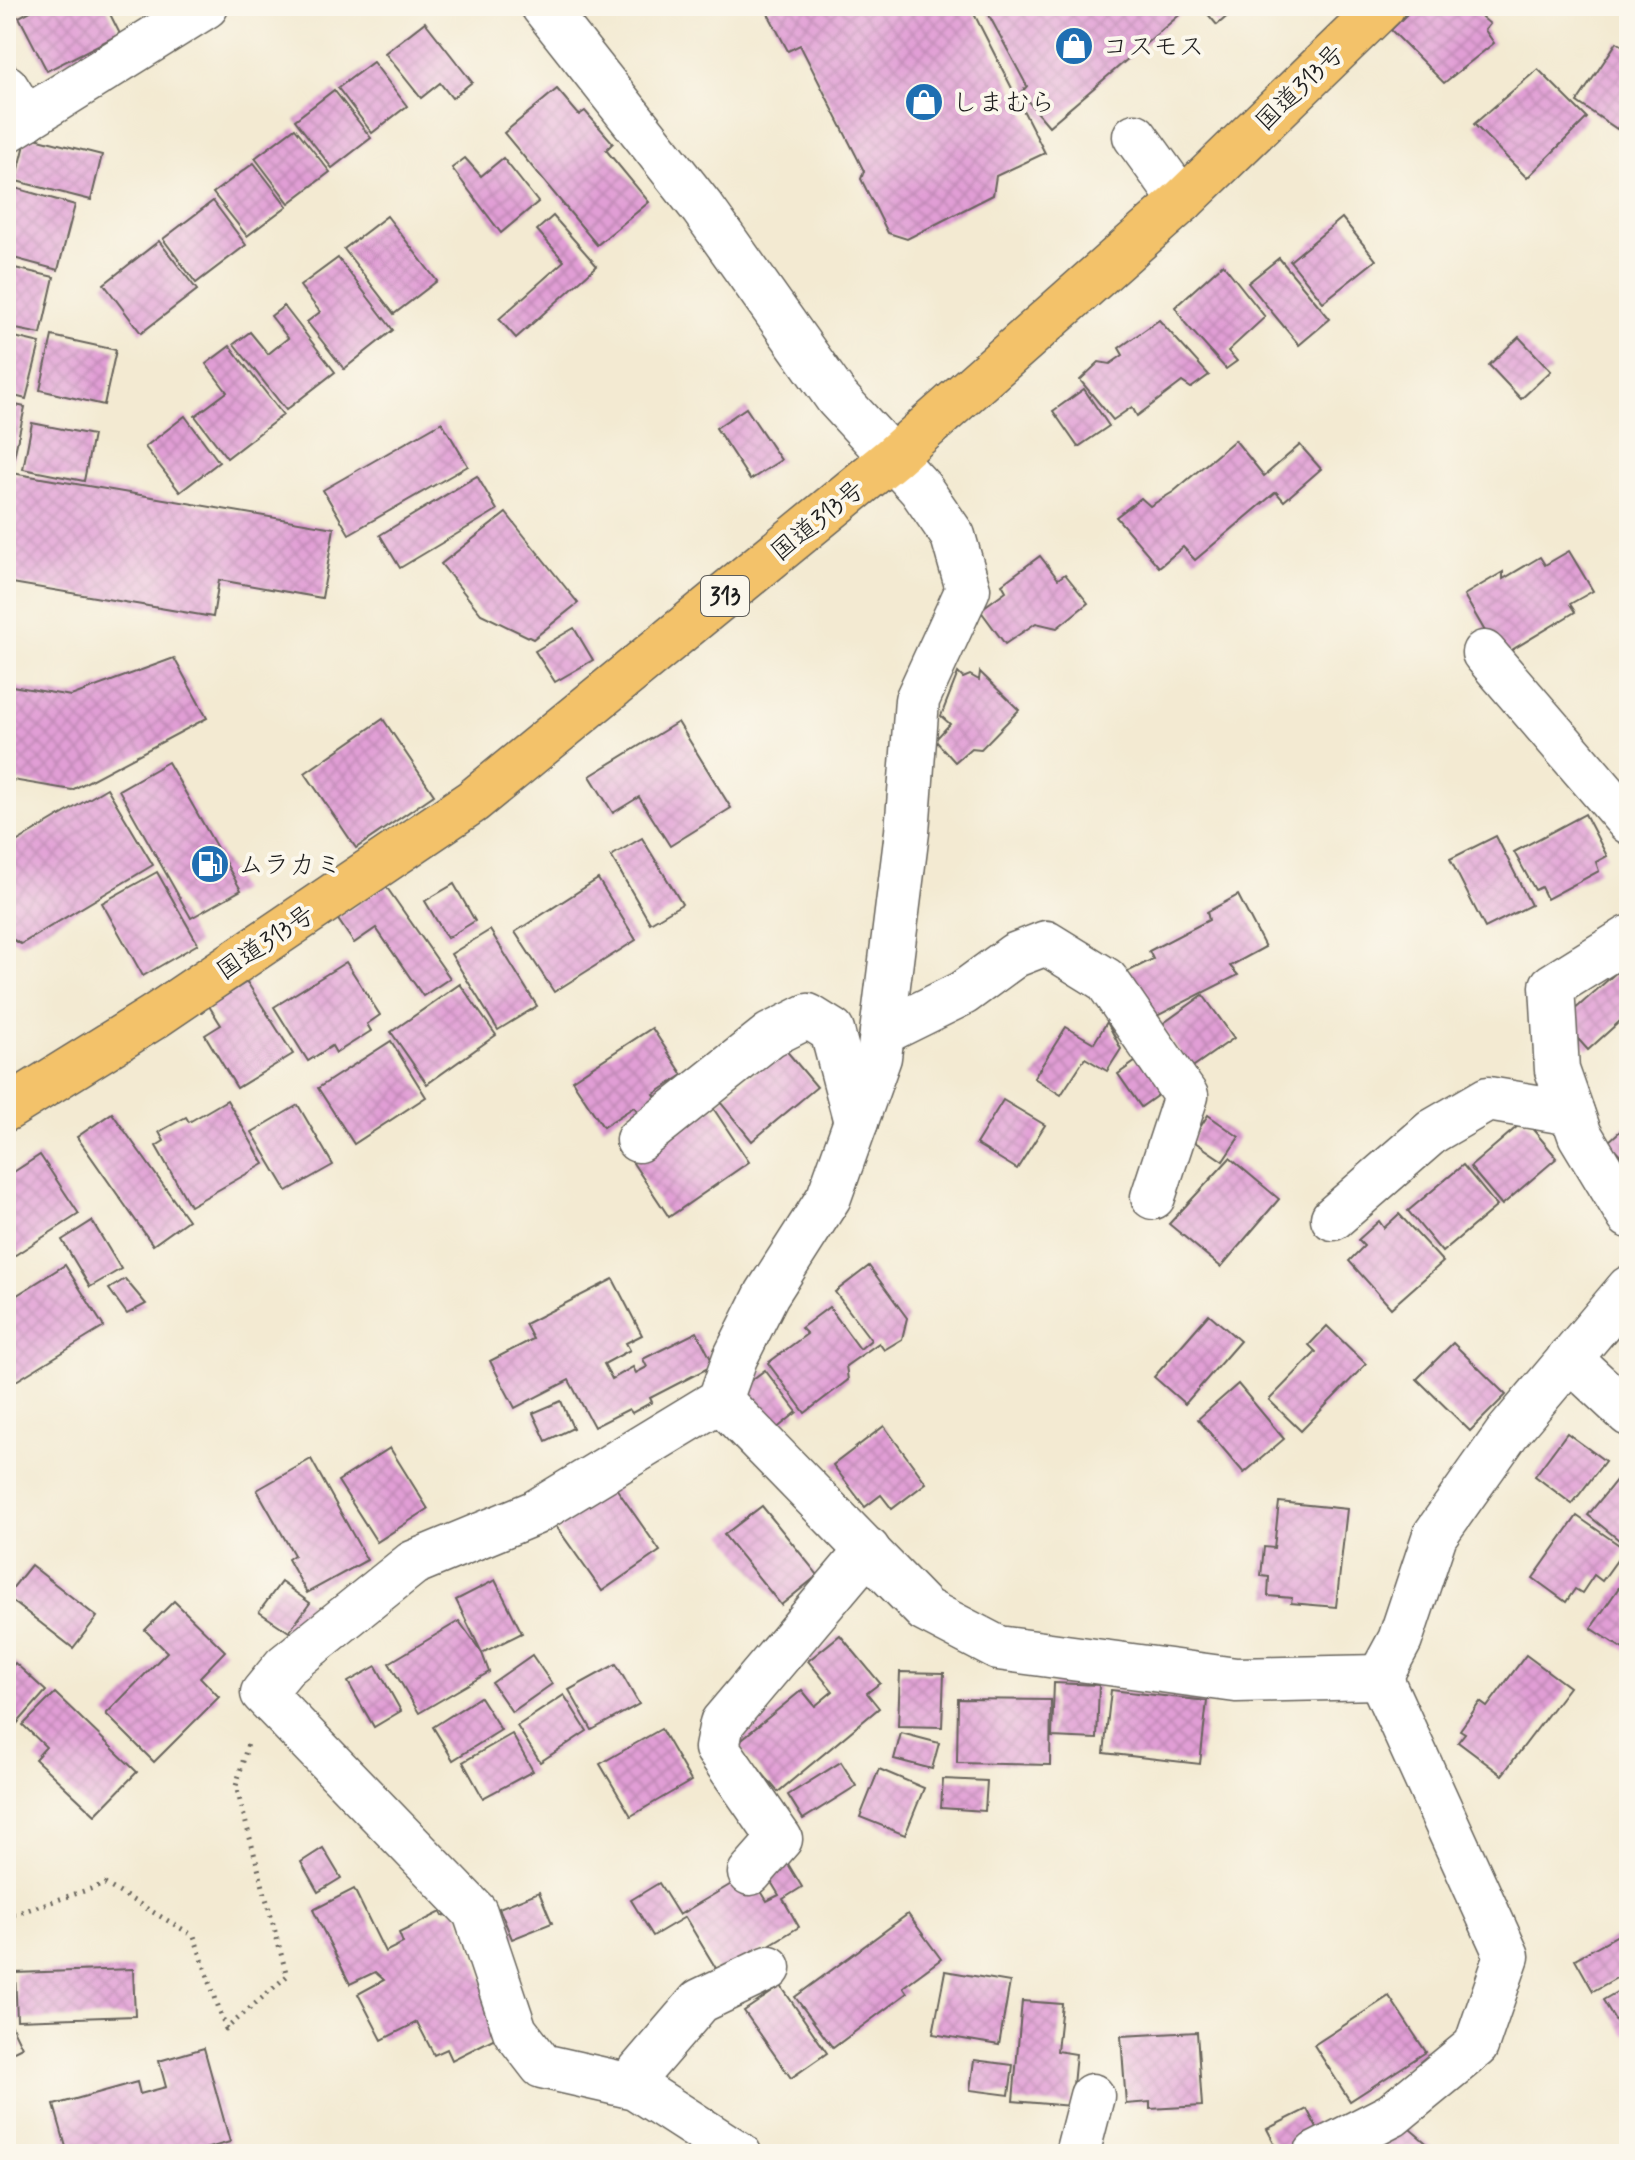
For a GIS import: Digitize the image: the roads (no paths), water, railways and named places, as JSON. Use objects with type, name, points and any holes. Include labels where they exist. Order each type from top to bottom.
[{"type":"highway","name":"国道313号","points":[[6,1109],[154,1017],[473,801],[892,458],[1182,201],[1383,6]]},
{"type":"street","points":[[13,112],[206,6]]},
{"type":"street","points":[[543,6],[703,209],[837,398],[920,488],[953,536],[968,589],[917,700],[907,832],[879,1057],[829,1197],[767,1294],[735,1358],[720,1400],[534,1513],[413,1563],[285,1666],[263,1693],[475,1912],[515,2031],[542,2066],[628,2085],[739,2154]]},
{"type":"street","points":[[1135,136],[1182,201]]},
{"type":"street","points":[[1484,653],[1629,822]]},
{"type":"street","points":[[1629,938],[1552,986],[1557,1070],[1580,1135],[1629,1216]]},
{"type":"street","points":[[882,1033],[963,993],[1015,955],[1046,943],[1106,980],[1186,1096],[1153,1197]]},
{"type":"street","points":[[638,1140],[770,1035],[808,1016],[832,1031],[856,1122]]},
{"type":"street","points":[[1333,1218],[1433,1131],[1488,1099],[1572,1113]]},
{"type":"street","points":[[1380,1677],[1400,1640],[1435,1535],[1508,1432],[1629,1288]]},
{"type":"street","points":[[1569,1358],[1629,1414]]},
{"type":"street","points":[[720,1400],[925,1610],[998,1648],[1236,1680],[1380,1677]]},
{"type":"street","points":[[750,1873],[780,1839],[717,1748],[722,1723],[868,1550]]},
{"type":"street","points":[[1316,2154],[1392,2115],[1476,2046],[1507,1956],[1380,1677]]},
{"type":"street","points":[[628,2085],[700,2001],[769,1968]]},
{"type":"street","points":[[1077,2154],[1092,2096]]},
{"type":"place","name":"コスモス","points":[[1074,46]]},
{"type":"place","name":"しまむら","points":[[924,102]]},
{"type":"place","name":"ムラカミ","points":[[210,864]]}]
